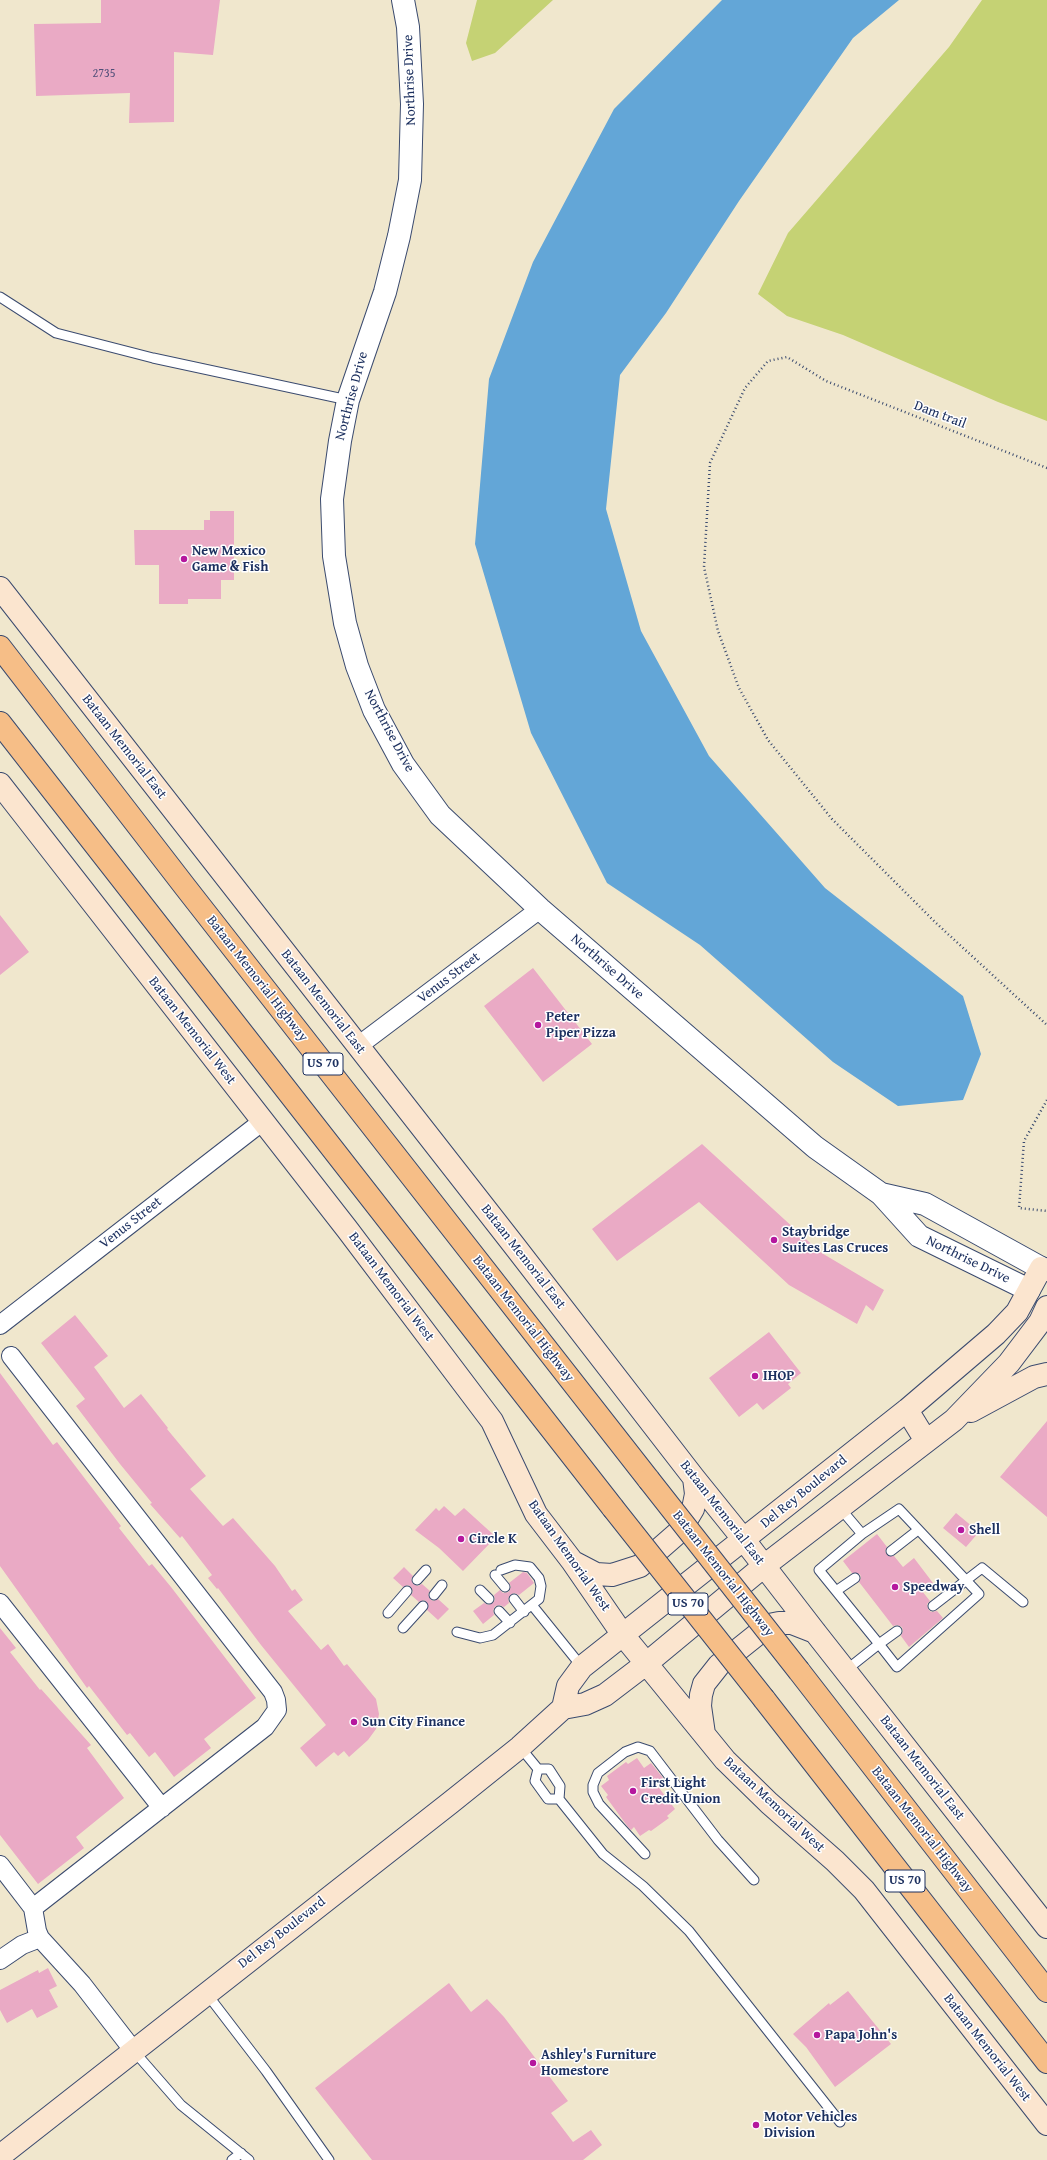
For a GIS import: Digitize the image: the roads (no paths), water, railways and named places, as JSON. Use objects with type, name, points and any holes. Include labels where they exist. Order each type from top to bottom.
[{"type":"highway","name":"Bataan Memorial Highway","points":[[0,647],[191,895],[1045,1986]]},
{"type":"highway","name":"US 70","points":[[0,723],[1047,2062]]},
{"type":"main road","name":"Bataan Memorial East","points":[[0,588],[845,1671],[1047,1926]]},
{"type":"main road","name":"Bataan Memorial West","points":[[0,784],[347,1229],[492,1421],[536,1514],[572,1561],[623,1635],[704,1735],[746,1782],[835,1861],[864,1890],[1047,2124]]},
{"type":"main road","name":"Del Rey Boulevard","points":[[0,2156],[520,1747],[564,1708],[568,1686],[582,1667],[907,1410],[996,1334],[1017,1312],[1038,1294],[1044,1269]]},
{"type":"main road","points":[[954,1420],[1009,1363],[1040,1322],[1047,1307]]},
{"type":"main road","points":[[564,1708],[585,1704],[595,1700],[646,1663],[764,1566],[954,1420],[1034,1377],[1047,1374]]},
{"type":"main road","points":[[907,1410],[926,1441]]},
{"type":"main road","points":[[572,1561],[596,1574],[612,1575],[640,1566],[680,1531],[693,1509],[696,1494],[694,1478]]},
{"type":"main road","points":[[704,1735],[700,1706],[701,1694],[704,1684],[718,1665],[769,1625],[792,1623],[815,1632]]},
{"type":"street","name":"Northrise Drive","points":[[403,0],[408,27],[412,104],[410,180],[399,236],[385,292],[348,400],[340,441],[332,499],[338,587],[345,623],[357,666],[374,710],[403,764],[440,815],[540,909],[815,1147],[881,1194],[919,1236],[1038,1294]]},
{"type":"street","name":"Venus Street","points":[[358,1046],[540,909]]},
{"type":"street","name":"Venus Street","points":[[0,1325],[263,1121]]},
{"type":"street","name":"Northrise Drive","points":[[881,1194],[925,1204],[1044,1269]]},
{"type":"street","points":[[11,1356],[273,1692],[276,1700],[276,1710],[266,1727],[33,1908]]},
{"type":"street","points":[[0,1603],[162,1808]]},
{"type":"street","points":[[0,1865],[33,1908],[37,1931],[40,1938],[82,1984],[133,2050]]},
{"type":"street","points":[[0,1960],[22,1945],[40,1938]]},
{"type":"lane","points":[[0,297],[56,333],[153,358],[348,400]]},
{"type":"lane","points":[[840,1508],[862,1534]]},
{"type":"lane","points":[[899,1509],[979,1594],[897,1667],[819,1570],[862,1534],[899,1509]]},
{"type":"lane","points":[[891,1551],[918,1530]]},
{"type":"lane","points":[[457,1632],[472,1637],[487,1638],[510,1623],[539,1599],[542,1586],[539,1578],[530,1567],[515,1565],[498,1573],[504,1587]]},
{"type":"lane","points":[[933,1606],[982,1568],[1023,1602]]},
{"type":"lane","points":[[417,1580],[426,1570]]},
{"type":"lane","points":[[836,1591],[855,1578]]},
{"type":"lane","points":[[434,1595],[442,1585]]},
{"type":"lane","points":[[480,1590],[489,1599]]},
{"type":"lane","points":[[388,1613],[407,1591]]},
{"type":"lane","points":[[514,1599],[524,1612]]},
{"type":"lane","points":[[532,1605],[582,1667]]},
{"type":"lane","points":[[403,1628],[423,1606]]},
{"type":"lane","points":[[499,1611],[510,1623]]},
{"type":"lane","points":[[845,1671],[878,1644],[897,1631]]},
{"type":"lane","points":[[520,1747],[538,1768],[549,1769],[560,1786],[559,1799],[603,1854],[643,1886],[690,1931],[840,2122]]},
{"type":"lane","points":[[645,1854],[599,1804],[593,1792],[595,1779],[598,1773],[625,1752],[638,1747],[650,1751],[718,1840],[754,1880]]},
{"type":"lane","points":[[538,1768],[535,1781],[548,1799],[559,1799]]},
{"type":"lane","points":[[206,1993],[270,2077],[329,2160]]},
{"type":"lane","points":[[133,2050],[181,2106],[249,2160]]},
{"type":"lane","points":[[232,2160],[241,2153]]},
{"type":"water","points":[[722,0],[899,0],[853,38],[739,201],[666,313],[620,375],[606,509],[641,631],[709,756],[825,888],[963,996],[981,1054],[963,1100],[898,1106],[833,1062],[700,945],[607,883],[531,733],[475,544],[489,379],[533,262],[614,109]]},
{"type":"place","name":"New Mexico Game & Fish","points":[[184,559]]},
{"type":"place","name":"Peter Piper Pizza","points":[[538,1025]]},
{"type":"place","name":"Staybridge Suites Las Cruces","points":[[774,1240]]},
{"type":"place","name":"IHOP","points":[[755,1376]]},
{"type":"place","name":"Shell","points":[[961,1530]]},
{"type":"place","name":"Circle K","points":[[461,1539]]},
{"type":"place","name":"Speedway","points":[[895,1587]]},
{"type":"place","name":"Sun City Finance","points":[[354,1722]]},
{"type":"place","name":"First Light Credit Union","points":[[633,1791]]},
{"type":"place","name":"Papa John's","points":[[817,2035]]},
{"type":"place","name":"Ashley's Furniture Homestore","points":[[533,2063]]},
{"type":"place","name":"Motor Vehicles Division","points":[[756,2125]]}]
